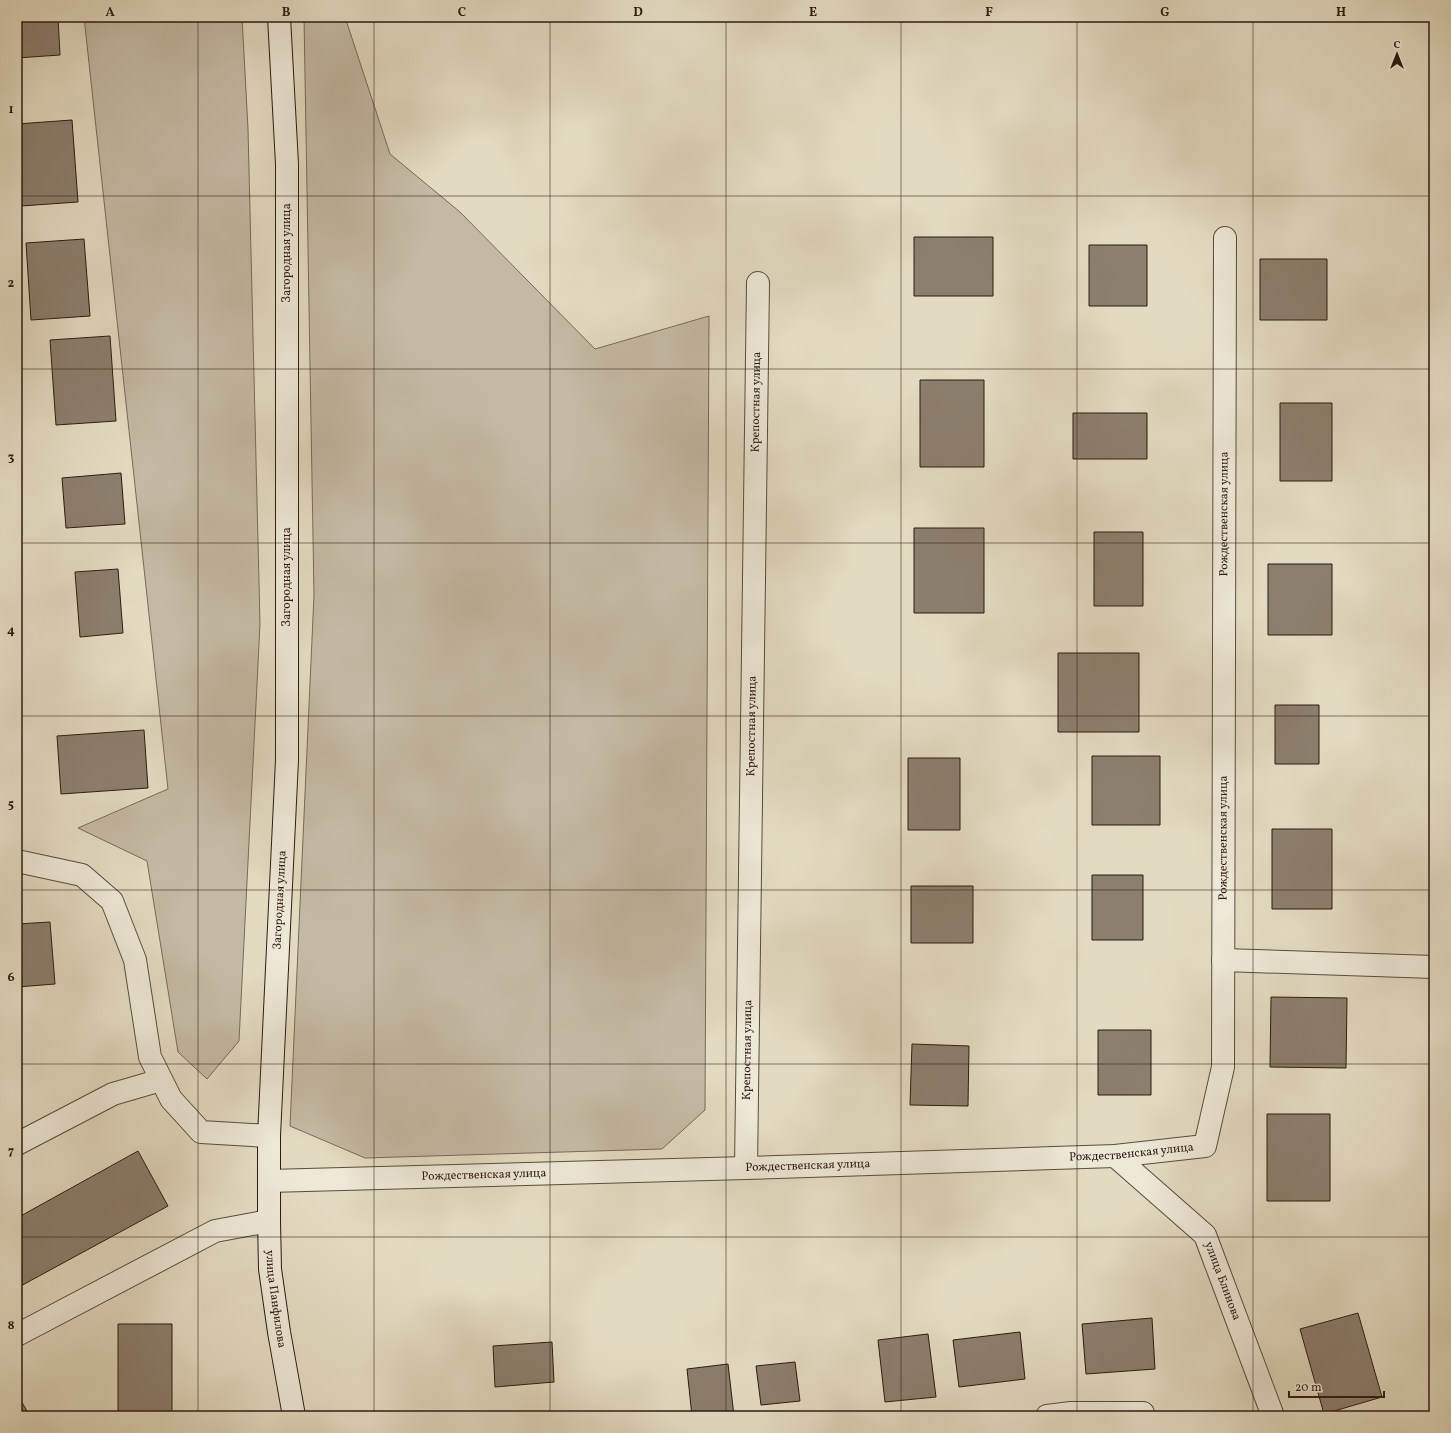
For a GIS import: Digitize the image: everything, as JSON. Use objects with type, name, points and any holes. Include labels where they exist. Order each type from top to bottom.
[{"type":"street","name":"Загородная улица","points":[[269,1180],[269,1136],[286,760],[286,164],[279,17]]},
{"type":"street","name":"Рождественская улица","points":[[269,1180],[746,1168],[1115,1156],[1205,1146],[1223,1067],[1225,238]]},
{"type":"street","name":"Крепостная улица","points":[[746,1168],[758,283]]},
{"type":"street","points":[[17,861],[82,876],[112,901],[135,960],[150,1057],[171,1100],[201,1132],[269,1136]]},
{"type":"street","points":[[1223,960],[1434,968]]},
{"type":"street","points":[[17,1144],[113,1094],[161,1080]]},
{"type":"street","name":"улица Блинова","points":[[1115,1156],[1205,1235],[1273,1416]]},
{"type":"street","name":"улица Панфилова","points":[[269,1180],[270,1270],[294,1416]]},
{"type":"street","points":[[17,1335],[215,1231],[269,1221]]},
{"type":"street","points":[[1047,1416],[1071,1413],[1143,1413]]},
{"type":"shaded area","points":[[84,17],[242,17],[248,129],[260,624],[239,1041],[207,1079],[178,1052],[147,861],[78,828],[168,789]]},
{"type":"shaded area","points":[[304,17],[345,17],[390,154],[460,212],[595,349],[709,316],[705,1110],[662,1149],[365,1158],[290,1126],[314,595]]},
{"type":"building","points":[[17,17],[58,17],[60,55],[17,58]]},
{"type":"building","points":[[72,120],[78,202],[21,206],[17,124]]},
{"type":"building","points":[[914,237],[993,237],[993,296],[914,296]]},
{"type":"building","points":[[84,239],[90,316],[31,320],[26,243]]},
{"type":"building","points":[[1089,245],[1147,245],[1147,306],[1089,306]]},
{"type":"building","points":[[1260,259],[1327,259],[1327,320],[1260,320]]},
{"type":"building","points":[[110,336],[116,421],[56,425],[50,340]]},
{"type":"building","points":[[920,380],[984,380],[984,467],[920,467]]},
{"type":"building","points":[[1280,403],[1332,403],[1332,481],[1280,481]]},
{"type":"building","points":[[1073,413],[1147,413],[1147,459],[1073,459]]},
{"type":"building","points":[[121,473],[125,524],[66,528],[62,478]]},
{"type":"building","points":[[914,528],[984,528],[984,613],[914,613]]},
{"type":"building","points":[[1094,532],[1143,532],[1143,606],[1094,606]]},
{"type":"building","points":[[1268,564],[1332,564],[1332,635],[1268,635]]},
{"type":"building","points":[[118,569],[123,633],[80,637],[75,572]]},
{"type":"building","points":[[1058,653],[1139,653],[1139,732],[1058,732]]},
{"type":"building","points":[[1275,705],[1319,705],[1319,764],[1275,764]]},
{"type":"building","points":[[144,730],[148,788],[61,794],[57,736]]},
{"type":"building","points":[[1092,756],[1160,756],[1160,825],[1092,825]]},
{"type":"building","points":[[908,758],[960,758],[960,830],[908,830]]},
{"type":"building","points":[[1272,829],[1332,829],[1332,909],[1272,909]]},
{"type":"building","points":[[1092,875],[1143,875],[1143,940],[1092,940]]},
{"type":"building","points":[[911,886],[973,886],[973,943],[911,943]]},
{"type":"building","points":[[50,922],[55,984],[17,987],[17,924]]},
{"type":"building","points":[[1271,997],[1347,998],[1346,1068],[1270,1067]]},
{"type":"building","points":[[1098,1030],[1151,1030],[1151,1095],[1098,1095]]},
{"type":"building","points":[[912,1044],[969,1046],[968,1106],[910,1105]]},
{"type":"building","points":[[1267,1114],[1330,1114],[1330,1201],[1267,1201]]},
{"type":"building","points":[[138,1151],[168,1206],[17,1288],[17,1218]]},
{"type":"building","points":[[1358,1313],[1382,1397],[1324,1414],[1300,1329]]},
{"type":"building","points":[[1152,1318],[1155,1369],[1086,1374],[1082,1324]]},
{"type":"building","points":[[118,1324],[172,1324],[172,1416],[118,1416]]},
{"type":"building","points":[[1020,1332],[1025,1379],[959,1387],[953,1340]]},
{"type":"building","points":[[928,1334],[936,1397],[885,1402],[878,1340]]},
{"type":"building","points":[[552,1342],[554,1382],[495,1387],[493,1346]]},
{"type":"building","points":[[795,1362],[800,1401],[761,1405],[756,1366]]},
{"type":"building","points":[[728,1364],[734,1416],[692,1416],[687,1369]]},
{"type":"building","points":[[17,1394],[30,1416],[17,1416]]}]
